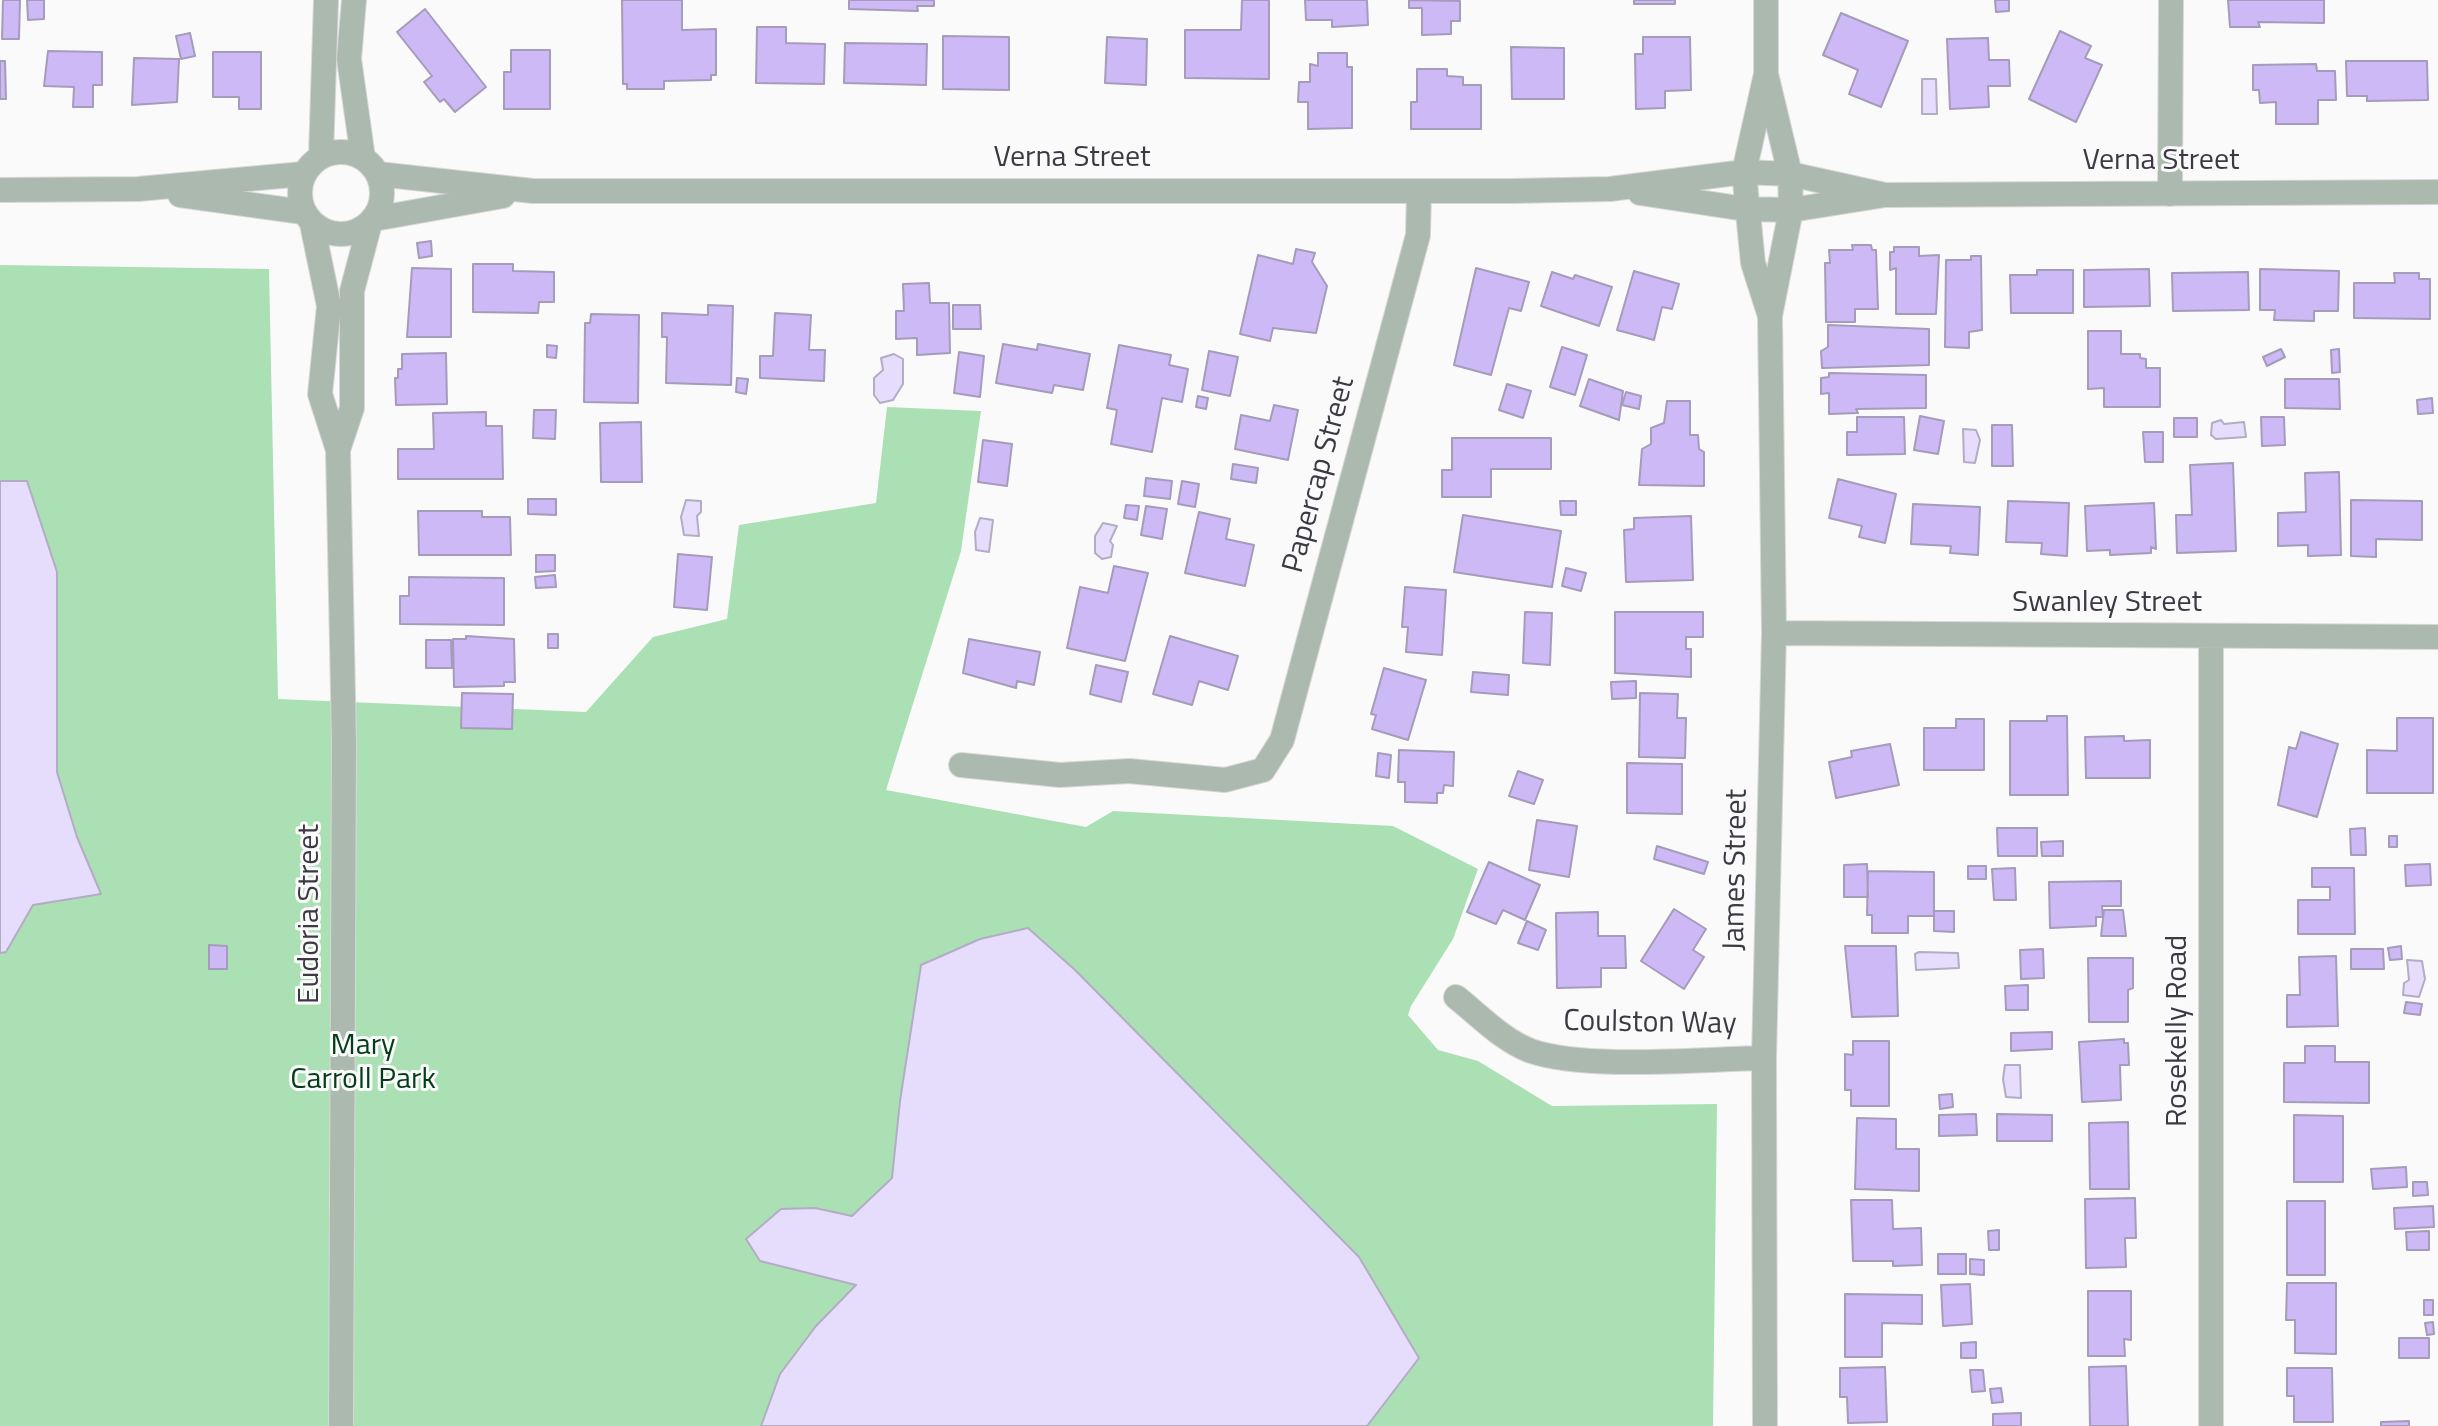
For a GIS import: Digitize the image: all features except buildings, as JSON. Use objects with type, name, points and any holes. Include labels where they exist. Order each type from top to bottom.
[{"type":"street","points":[[321,156],[326,0]]},
{"type":"street","points":[[138,189],[308,218],[331,234],[352,234],[372,221],[381,205],[382,189],[370,166],[349,59],[354,0]]},
{"type":"street","name":"James Street","points":[[1766,0],[1766,74],[1744,172],[1745,209],[1753,263],[1770,316]]},
{"type":"street","points":[[2170,194],[2171,0]]},
{"type":"street","name":"James Street","points":[[1765,1426],[1764,1058],[1774,633],[1770,316],[1791,210],[1790,174],[1766,74]]},
{"type":"street","points":[[308,218],[299,193],[303,174],[321,156],[342,151],[370,166]]},
{"type":"street","name":"Verna Street","points":[[370,166],[533,191],[1610,189],[1744,172],[1790,174],[1885,195]]},
{"type":"street","points":[[0,190],[138,189],[303,174]]},
{"type":"street","name":"Verna Street","points":[[1610,189],[1745,209],[1791,210],[1885,195],[2438,192]]},
{"type":"street","name":"Verna Street","points":[[372,221],[533,191]]},
{"type":"street","name":"Papercap Street","points":[[961,765],[1060,775],[1129,771],[1225,780],[1263,770],[1282,740],[1418,235],[1419,191]]},
{"type":"street","name":"Eudoria Street","points":[[308,218],[329,306],[320,394],[338,450],[344,743],[341,1426]]},
{"type":"street","name":"Eudoria Street","points":[[338,450],[352,408],[352,291],[372,221]]},
{"type":"street","name":"Swanley Street","points":[[1774,633],[2438,637]]},
{"type":"street","name":"Rosekelly Road","points":[[2211,637],[2211,1426]]},
{"type":"street","name":"Coulston Way","points":[[1456,997],[1505,1038],[1532,1051],[1575,1060],[1764,1058]]},
{"type":"green space","name":"Mary Carroll Park","points":[[0,265],[269,269],[278,699],[586,712],[653,637],[727,619],[739,525],[876,503],[887,407],[981,411],[961,551],[886,790],[1086,827],[1113,811],[1393,826],[1478,869],[1453,939],[1408,1015],[1438,1050],[1478,1061],[1552,1106],[1717,1104],[1713,1426],[0,1426]]},
{"type":"shaded area","points":[[1922,79],[1936,79],[1937,114],[1922,114]]},
{"type":"shaded area","points":[[894,354],[903,359],[903,384],[893,400],[880,403],[874,395],[874,378],[883,370],[881,358]]},
{"type":"shaded area","points":[[2221,420],[2224,424],[2244,422],[2246,437],[2216,439],[2211,435],[2212,423]]},
{"type":"shaded area","points":[[1963,429],[1976,430],[1980,440],[1975,463],[1964,462]]},
{"type":"shaded area","points":[[0,481],[27,481],[57,572],[57,772],[77,837],[101,894],[33,905],[6,952],[0,953]]},
{"type":"shaded area","points":[[686,500],[701,501],[701,512],[697,516],[699,536],[684,535],[681,517]]},
{"type":"shaded area","points":[[980,518],[993,520],[989,552],[976,550],[975,532]]},
{"type":"shaded area","points":[[1103,523],[1117,526],[1110,541],[1113,545],[1111,557],[1102,559],[1095,553],[1095,536]]},
{"type":"shaded area","points":[[1028,928],[1075,970],[1359,1257],[1419,1358],[1367,1426],[761,1426],[780,1374],[816,1326],[856,1285],[760,1261],[746,1239],[781,1209],[815,1208],[852,1216],[892,1178],[900,1101],[921,965],[980,939]]},
{"type":"shaded area","points":[[1958,953],[1959,968],[1916,970],[1915,954]]},
{"type":"shaded area","points":[[2407,960],[2422,961],[2425,979],[2419,997],[2403,995],[2404,983],[2409,980]]},
{"type":"shaded area","points":[[2005,1065],[2020,1065],[2021,1098],[2006,1097],[2003,1079]]}]
